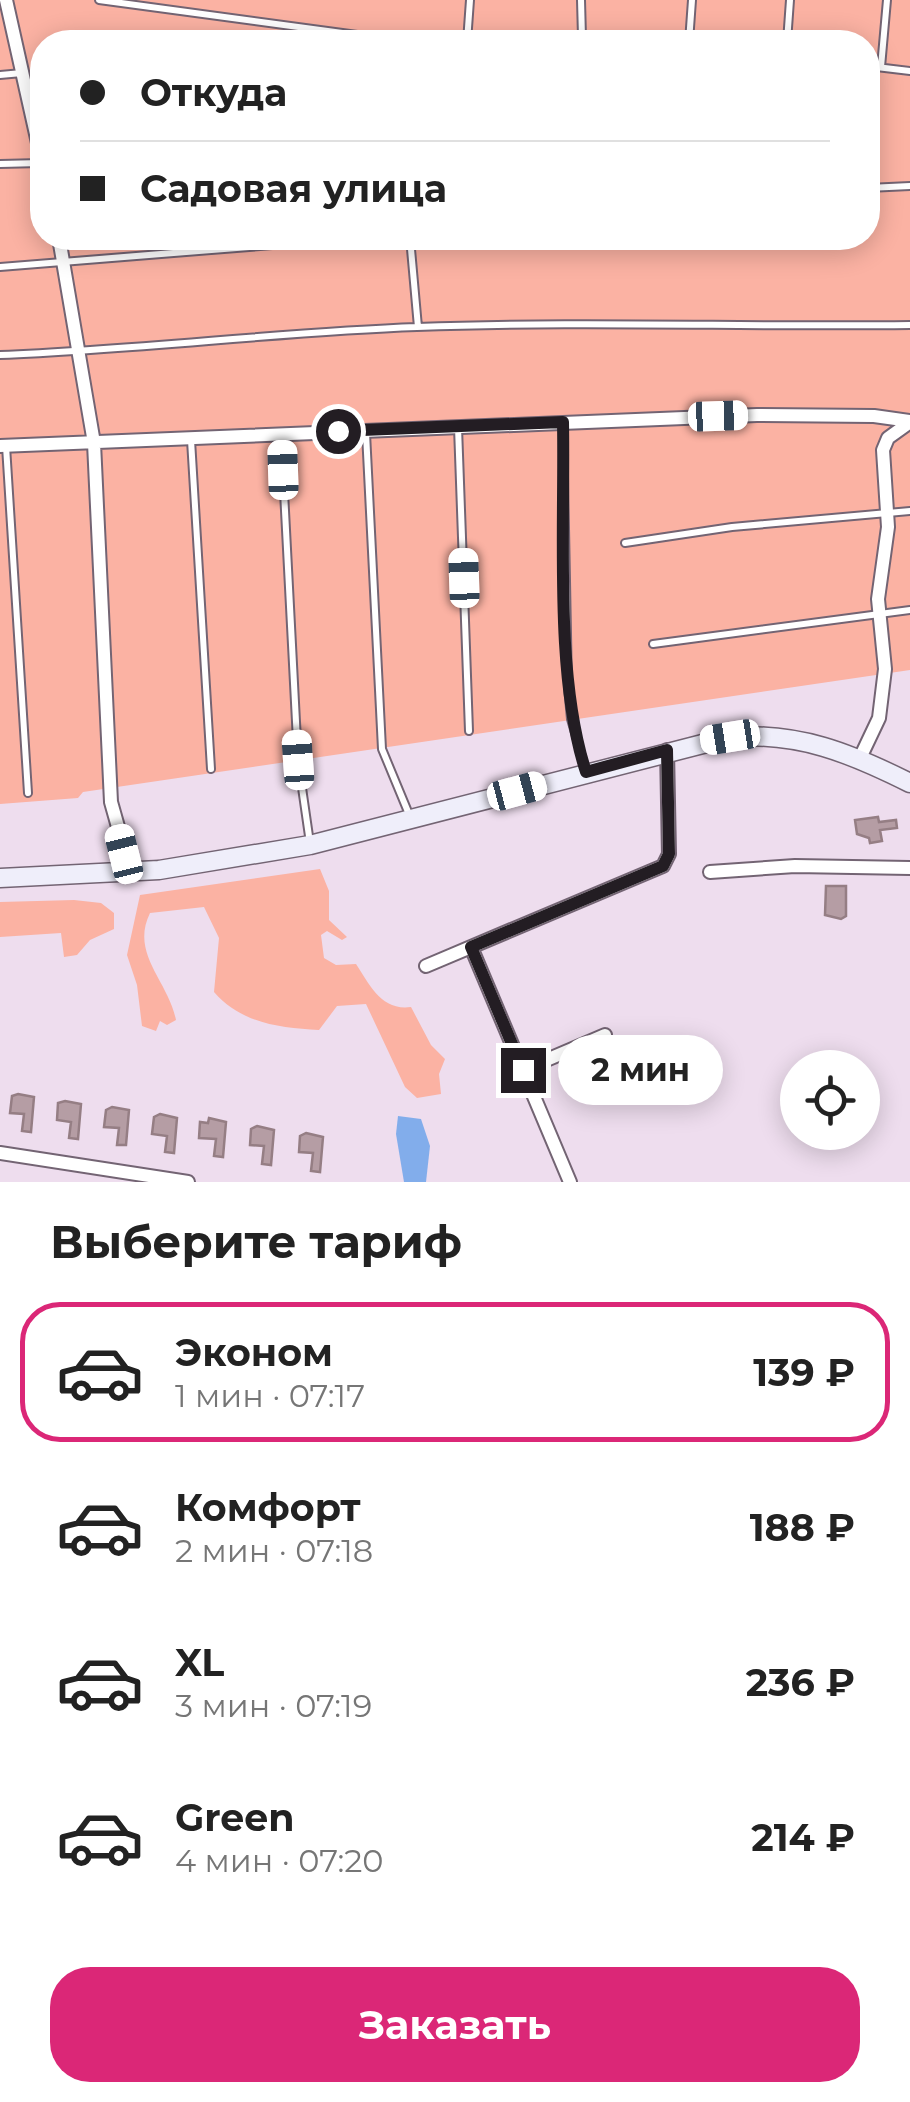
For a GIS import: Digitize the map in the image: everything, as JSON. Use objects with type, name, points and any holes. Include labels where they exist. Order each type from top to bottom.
[{"type":"main road","points":[[0,878],[130,873],[310,844],[730,737],[783,736],[860,758],[910,784]]},
{"type":"street","points":[[6,0],[30,90]]},
{"type":"street","points":[[61,250],[94,443],[111,802],[130,873]]},
{"type":"street","points":[[3,446],[757,415],[874,416],[910,422]]},
{"type":"street","points":[[860,758],[879,718],[885,657],[878,587],[888,512],[884,450],[888,438],[910,422]]},
{"type":"street","points":[[426,966],[663,866],[669,854],[667,750]]},
{"type":"street","points":[[710,872],[795,866],[910,868]]},
{"type":"street","points":[[471,947],[570,1182]]},
{"type":"street","points":[[523,1070],[604,1036]]},
{"type":"street","points":[[0,1153],[188,1182]]},
{"type":"lane","points":[[98,0],[320,30]]},
{"type":"lane","points":[[468,30],[470,0]]},
{"type":"lane","points":[[581,0],[582,30]]},
{"type":"lane","points":[[690,30],[692,0]]},
{"type":"lane","points":[[787,30],[790,0]]},
{"type":"lane","points":[[887,0],[881,67],[910,71]]},
{"type":"lane","points":[[0,74],[23,74]]},
{"type":"lane","points":[[0,164],[30,163]]},
{"type":"lane","points":[[880,187],[910,186]]},
{"type":"lane","points":[[0,267],[228,250]]},
{"type":"lane","points":[[411,250],[418,327]]},
{"type":"lane","points":[[0,355],[418,327],[695,322],[742,327],[910,325]]},
{"type":"lane","points":[[563,422],[568,687],[571,719],[586,772]]},
{"type":"lane","points":[[458,426],[469,731]]},
{"type":"lane","points":[[366,430],[382,749],[412,820]]},
{"type":"lane","points":[[281,434],[298,760],[310,844]]},
{"type":"lane","points":[[190,440],[210,769]]},
{"type":"lane","points":[[3,446],[28,793]]},
{"type":"lane","points":[[624,543],[732,527],[910,511]]},
{"type":"lane","points":[[653,644],[910,610]]},
{"type":"shaded area","points":[[0,0],[910,0],[910,670],[83,792],[78,798],[0,804]]},
{"type":"shaded area","points":[[320,869],[329,891],[329,920],[347,937],[342,940],[327,931],[321,935],[324,958],[336,965],[356,964],[384,1001],[411,1007],[431,1045],[445,1059],[439,1074],[441,1094],[417,1098],[405,1087],[366,1004],[337,1006],[319,1030],[262,1022],[236,1011],[214,992],[219,938],[204,907],[150,913],[144,941],[147,954],[176,1020],[167,1025],[160,1021],[156,1031],[142,1026],[137,985],[127,955],[140,895]]},
{"type":"shaded area","points":[[0,902],[101,903],[114,913],[114,929],[90,940],[77,955],[64,957],[61,933],[0,937]]},
{"type":"water","points":[[398,1116],[421,1119],[430,1146],[426,1182],[404,1182],[396,1134]]},
{"type":"building","points":[[878,817],[879,822],[896,820],[897,828],[880,830],[882,841],[870,843],[869,838],[857,834],[855,820]]},
{"type":"building","points":[[826,886],[846,886],[846,916],[841,919],[825,915]]},
{"type":"building","points":[[12,1096],[34,1097],[31,1132],[22,1131],[24,1114],[10,1113]]},
{"type":"building","points":[[58,1103],[81,1104],[78,1139],[69,1138],[71,1122],[57,1120]]},
{"type":"building","points":[[106,1110],[129,1110],[126,1145],[117,1145],[119,1128],[104,1127]]},
{"type":"building","points":[[160,1114],[177,1118],[174,1153],[165,1152],[167,1136],[152,1134],[154,1117]]},
{"type":"building","points":[[209,1118],[226,1122],[223,1157],[214,1156],[216,1139],[199,1138],[200,1122],[208,1123]]},
{"type":"building","points":[[257,1126],[274,1130],[271,1165],[262,1164],[264,1146],[250,1145],[251,1129]]},
{"type":"building","points":[[306,1133],[323,1137],[320,1172],[311,1171],[313,1153],[299,1152],[300,1136]]},
{"type":"route","points":[[338,431],[563,422],[568,687],[578,748],[586,772],[667,750],[671,768],[666,796],[669,854],[663,866],[471,947],[523,1070]]}]
